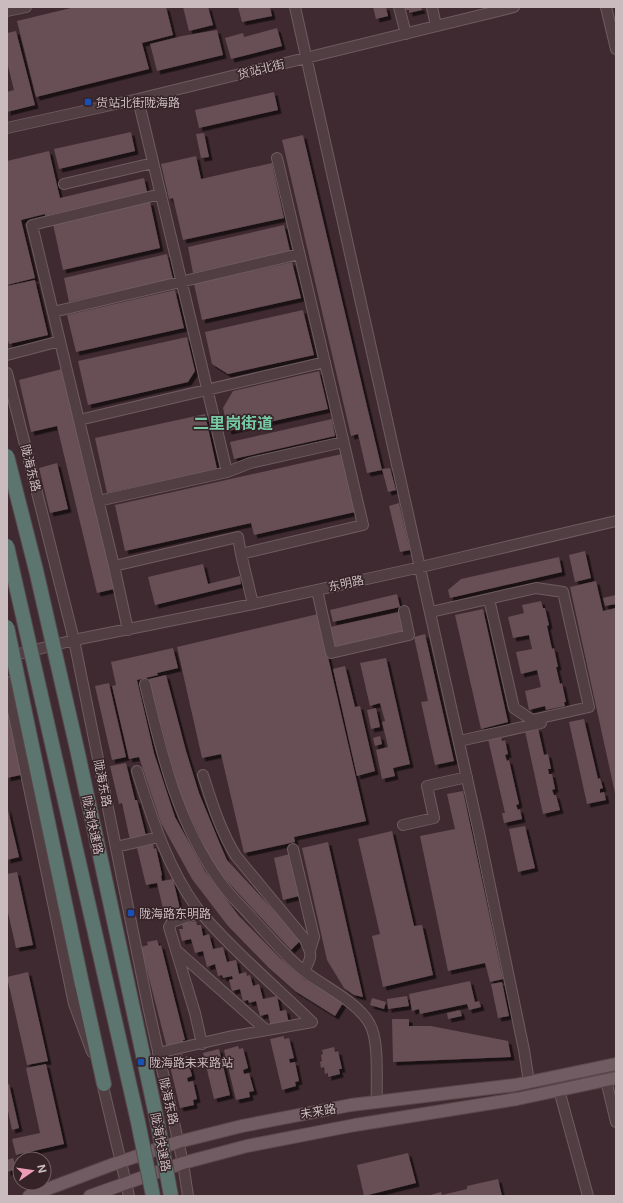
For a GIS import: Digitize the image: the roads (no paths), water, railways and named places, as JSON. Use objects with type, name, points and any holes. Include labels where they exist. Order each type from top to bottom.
[{"type":"highway","name":"陇海快速路","points":[[7,456],[36,570],[77,749],[157,1120],[170,1196]]},
{"type":"highway","name":"陇海快速路","points":[[7,546],[136,1114],[153,1196]]},
{"type":"highway","points":[[7,627],[104,1084]]},
{"type":"main road","name":"未来路","points":[[29,1196],[178,1142],[242,1126],[351,1105],[514,1085],[616,1064]]},
{"type":"main road","name":"未来路","points":[[90,1196],[183,1163],[247,1146],[510,1100],[611,1079]]},
{"type":"street","points":[[7,11],[26,7]]},
{"type":"street","points":[[295,7],[467,777],[521,1034],[529,1082]]},
{"type":"street","points":[[399,7],[406,34]]},
{"type":"street","points":[[432,7],[436,26]]},
{"type":"street","name":"货站北街","points":[[7,128],[138,99],[514,7]]},
{"type":"street","points":[[606,7],[616,49]]},
{"type":"street","points":[[138,99],[227,472]]},
{"type":"street","points":[[241,554],[363,525],[277,158]]},
{"type":"street","points":[[64,184],[153,163]]},
{"type":"street","points":[[128,630],[32,225],[160,194]]},
{"type":"street","points":[[53,312],[299,254]]},
{"type":"street","points":[[7,354],[60,341]]},
{"type":"street","points":[[79,420],[324,362]]},
{"type":"street","name":"陇海东路","points":[[7,373],[74,640],[158,1053],[183,1163],[188,1196]]},
{"type":"street","points":[[98,501],[227,472],[250,463],[343,442]]},
{"type":"street","name":"东明路","points":[[7,657],[74,640],[253,604],[421,567],[616,521]]},
{"type":"street","points":[[114,566],[238,538],[253,604]]},
{"type":"street","points":[[431,612],[536,588],[563,592],[589,707],[532,720],[514,708],[490,599]]},
{"type":"street","points":[[317,590],[331,653],[409,635],[404,611]]},
{"type":"street","points":[[7,682],[74,1004],[104,1084],[120,1162],[129,1196]]},
{"type":"street","points":[[145,684],[164,763],[184,818],[198,848],[221,884],[288,956],[304,971],[354,1006],[366,1018],[372,1030],[375,1045],[377,1102]]},
{"type":"street","points":[[459,741],[588,712]]},
{"type":"street","points":[[137,771],[153,823],[159,837],[180,879],[201,912],[214,928],[253,967],[312,1022],[234,1036],[158,1053]]},
{"type":"street","points":[[203,774],[216,816],[236,856],[304,938],[310,950],[311,958],[304,971]]},
{"type":"street","points":[[403,825],[434,818],[427,786],[467,777]]},
{"type":"street","points":[[116,847],[159,837]]},
{"type":"street","points":[[294,848],[314,937],[310,950]]},
{"type":"street","points":[[201,912],[172,922],[169,927],[195,1013],[202,1044]]},
{"type":"street","points":[[176,950],[266,1030]]},
{"type":"street","points":[[611,1079],[616,1122]]},
{"type":"street","points":[[560,1090],[588,1196]]},
{"type":"place","name":"货站北街陇海路","points":[[88,102]]},
{"type":"place","name":"陇海路东明路","points":[[131,913]]},
{"type":"place","name":"陇海路未来路站","points":[[141,1062]]},
{"type":"district","name":"二里岗街道","points":[[233,423]]}]
